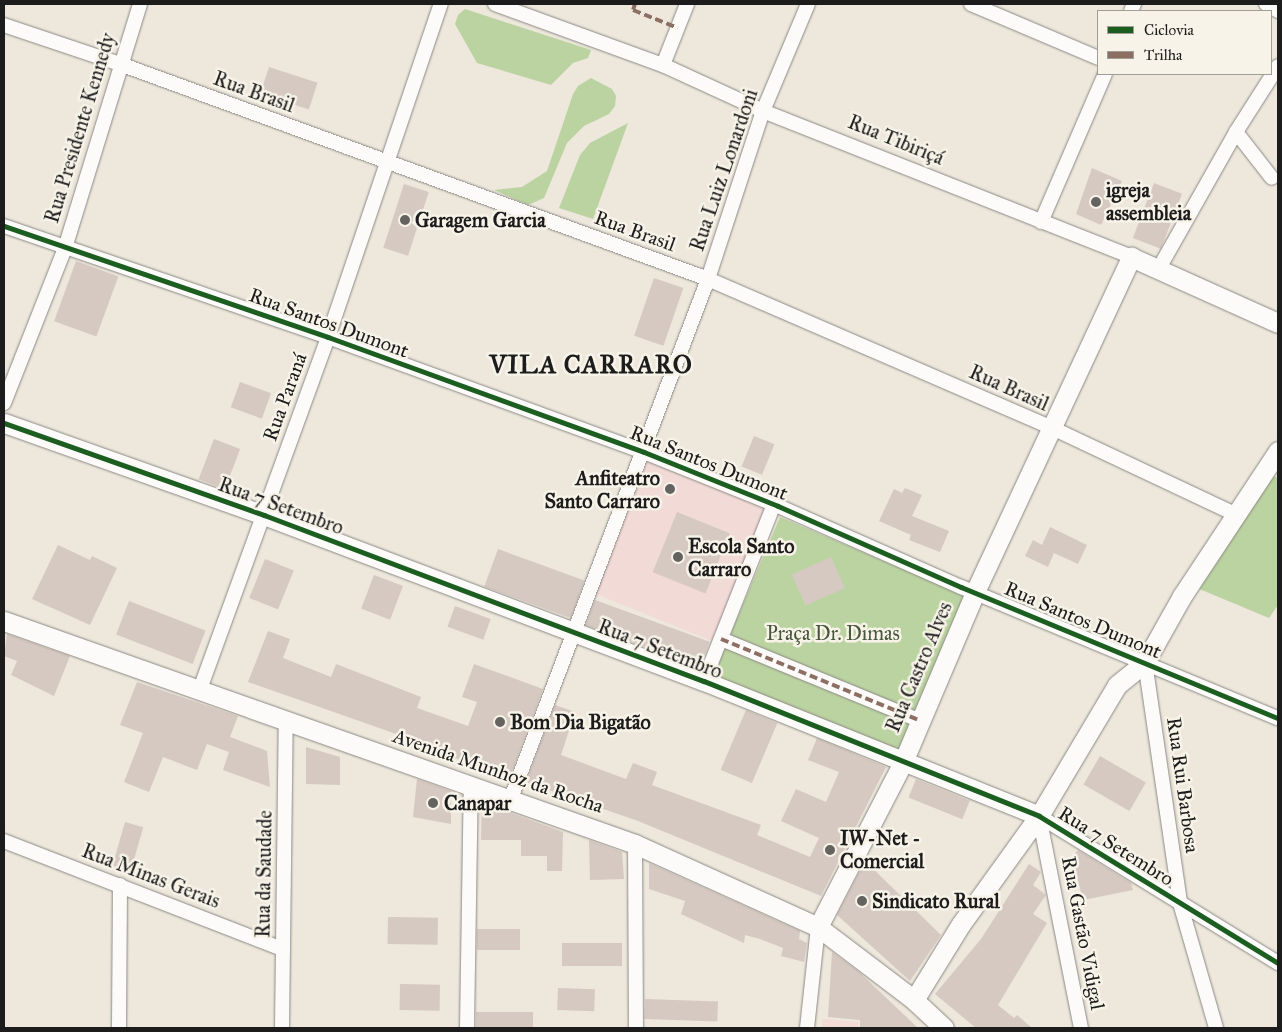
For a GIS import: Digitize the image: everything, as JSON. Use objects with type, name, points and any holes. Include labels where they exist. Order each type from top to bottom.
[{"type":"main road","name":"Rua Tibiriçá","points":[[1131,257],[1278,323]]},
{"type":"main road","name":"Rua Castro Alves","points":[[818,928],[904,762],[975,592],[1050,427],[1131,257]]},
{"type":"main road","name":"Rua 7 Setembro","points":[[4,423],[264,515],[704,681],[1039,816]]},
{"type":"main road","points":[[914,1000],[961,924],[1039,816],[1117,685],[1146,662],[1182,596],[1235,514],[1272,471],[1278,451]]},
{"type":"main road","name":"Avenida Munhoz da Rocha","points":[[4,621],[471,786],[511,798],[635,844],[818,928],[914,1000],[944,1028]]},
{"type":"street","name":"Rua Presidente Kennedy","points":[[4,403],[65,248],[140,4]]},
{"type":"street","name":"Rua Paraná","points":[[200,689],[328,337],[389,162],[441,4]]},
{"type":"street","name":"Rua Tibiriçá","points":[[495,4],[663,65],[763,111],[1131,257]]},
{"type":"street","points":[[663,65],[688,4]]},
{"type":"street","name":"Rua Luiz Lonardoni","points":[[511,798],[573,632],[644,452],[708,279],[763,111],[808,4]]},
{"type":"street","points":[[971,4],[1097,58]]},
{"type":"street","points":[[1266,4],[1278,11]]},
{"type":"street","name":"Rua Brasil","points":[[4,25],[120,64],[708,279],[1050,427],[1235,514]]},
{"type":"street","points":[[1158,270],[1236,132],[1278,66]]},
{"type":"street","points":[[1041,222],[1105,75]]},
{"type":"street","points":[[1236,132],[1272,178]]},
{"type":"street","name":"Rua Santos Dumont","points":[[4,226],[328,337],[644,452],[774,504],[975,592],[1278,718]]},
{"type":"street","points":[[704,681],[774,504]]},
{"type":"street","points":[[721,638],[921,721]]},
{"type":"street","name":"Rua Rui Barbosa","points":[[1146,662],[1180,903],[1216,1028]]},
{"type":"street","name":"Rua da Saudade","points":[[282,1028],[286,720]]},
{"type":"street","points":[[467,1028],[471,786]]},
{"type":"street","name":"Rua 7 Setembro","points":[[1039,816],[1278,963]]},
{"type":"street","name":"Rua Gastão Vidigal","points":[[1039,816],[1081,1028]]},
{"type":"street","name":"Rua Minas Gerais","points":[[4,841],[283,949]]},
{"type":"street","points":[[635,844],[636,1028]]},
{"type":"street","points":[[119,1028],[120,885]]},
{"type":"street","points":[[807,1028],[818,928]]},
{"type":"shaded area","name":"Escola Santo Carraro","points":[[649,459],[768,507],[713,641],[595,593]]},
{"type":"shaded area","points":[[823,1019],[858,1022],[858,1028],[822,1028]]},
{"type":"green space","points":[[465,9],[591,50],[588,58],[573,63],[551,85],[477,63],[455,24],[458,15]]},
{"type":"green space","points":[[591,78],[612,89],[616,96],[615,106],[609,114],[584,126],[567,143],[544,198],[528,205],[494,190],[522,187],[547,171],[573,94],[578,86]]},
{"type":"green space","points":[[628,123],[593,219],[559,208],[580,155],[590,143]]},
{"type":"green space","points":[[1271,475],[1278,478],[1278,605],[1269,618],[1197,588]]},
{"type":"green space","name":"Praça Dr. Dimas","points":[[780,517],[968,597],[899,758],[712,678]]},
{"type":"building","points":[[269,67],[318,83],[309,109],[260,94]]},
{"type":"building","name":"igreja assembleia","points":[[1092,168],[1122,181],[1101,225],[1076,214]]},
{"type":"building","points":[[1154,183],[1182,194],[1161,249],[1133,238]]},
{"type":"building","name":"Garagem Garcia","points":[[404,184],[429,192],[408,256],[383,248]]},
{"type":"building","points":[[76,261],[118,276],[96,337],[54,321]]},
{"type":"building","points":[[654,278],[683,288],[663,346],[634,336]]},
{"type":"building","points":[[240,382],[271,393],[262,419],[231,407]]},
{"type":"building","points":[[754,436],[774,444],[762,475],[742,467]]},
{"type":"building","points":[[214,439],[240,449],[225,489],[199,479]]},
{"type":"building","points":[[905,488],[922,495],[912,516],[949,531],[940,552],[909,540],[911,535],[879,521],[894,489],[902,493]]},
{"type":"building","points":[[677,512],[730,533],[706,594],[653,572]]},
{"type":"building","points":[[1050,527],[1087,545],[1078,564],[1054,553],[1048,567],[1025,556],[1033,540],[1042,545]]},
{"type":"building","points":[[58,545],[90,560],[92,556],[117,568],[90,625],[32,599]]},
{"type":"building","points":[[498,549],[584,580],[571,618],[484,587]]},
{"type":"building","points":[[831,557],[845,588],[806,606],[792,574]]},
{"type":"building","points":[[265,559],[294,571],[278,610],[249,598]]},
{"type":"building","points":[[374,575],[403,586],[390,620],[361,609]]},
{"type":"building","points":[[595,600],[710,642],[700,667],[586,625]]},
{"type":"building","points":[[129,601],[206,630],[193,664],[116,635]]},
{"type":"building","points":[[455,606],[491,619],[483,640],[447,627]]},
{"type":"building","points":[[268,631],[290,639],[283,658],[331,677],[336,664],[421,697],[417,708],[468,726],[477,702],[462,697],[474,664],[543,689],[509,779],[455,758],[456,755],[248,682]]},
{"type":"building","points":[[7,634],[70,656],[54,696],[11,675],[17,661],[4,656]]},
{"type":"building","points":[[137,682],[238,716],[230,737],[267,751],[270,787],[223,770],[229,752],[207,744],[197,770],[163,757],[149,792],[124,782],[143,733],[120,725]]},
{"type":"building","points":[[555,705],[575,712],[561,755],[626,779],[633,763],[657,772],[652,785],[761,825],[757,835],[810,857],[819,838],[781,821],[796,789],[826,802],[839,772],[808,760],[817,738],[886,767],[821,896],[638,821],[526,782]]},
{"type":"building","points":[[746,710],[777,723],[752,783],[721,770]]},
{"type":"building","points":[[306,747],[340,757],[340,785],[306,784]]},
{"type":"building","points":[[1100,756],[1146,782],[1129,811],[1084,785]]},
{"type":"building","name":"Canapar","points":[[417,779],[451,791],[451,824],[413,817]]},
{"type":"building","points":[[916,779],[970,801],[962,819],[909,798]]},
{"type":"building","points":[[482,802],[563,832],[562,871],[547,871],[547,856],[521,856],[521,840],[481,840]]},
{"type":"building","points":[[125,822],[143,827],[130,872],[112,867]]},
{"type":"building","points":[[589,840],[622,852],[624,879],[590,880]]},
{"type":"building","points":[[1078,850],[1131,883],[1133,890],[1083,900],[1072,857]]},
{"type":"building","points":[[865,861],[941,935],[910,981],[837,915]]},
{"type":"building","points":[[649,863],[800,931],[799,939],[807,943],[804,962],[781,956],[783,948],[760,939],[745,935],[744,943],[681,914],[685,901],[649,889]]},
{"type":"building","points":[[1029,864],[1041,872],[1033,885],[1046,895],[1033,914],[1047,923],[998,1005],[1014,1018],[1017,1015],[1032,1028],[976,1028],[935,994],[981,939]]},
{"type":"building","points":[[388,917],[438,918],[438,945],[388,944]]},
{"type":"building","points":[[477,929],[520,929],[520,950],[477,950]]},
{"type":"building","points":[[562,943],[622,943],[622,966],[562,966]]},
{"type":"building","points":[[832,952],[858,971],[918,1028],[860,1028],[860,1020],[828,1017]]},
{"type":"building","points":[[400,984],[440,985],[440,1011],[400,1010]]},
{"type":"building","points":[[558,988],[595,989],[594,1011],[557,1010]]},
{"type":"building","points":[[645,999],[718,1002],[717,1022],[644,1019]]},
{"type":"building","points":[[476,1012],[533,1012],[533,1028],[476,1028]]},
{"type":"marked path","points":[[635,4],[633,10],[678,28]]},
{"type":"marked path","points":[[721,639],[921,721]]},
{"type":"cycle path","points":[[4,226],[328,337],[644,452],[778,506],[961,587],[1278,718]]},
{"type":"cycle path","points":[[4,423],[264,515],[704,681],[1039,816],[1278,963]]},
{"type":"place","name":"igreja assembleia","points":[[1096,202]]},
{"type":"place","name":"Garagem Garcia","points":[[405,220]]},
{"type":"place","name":"Anfiteatro Santo Carraro","points":[[670,489]]},
{"type":"place","name":"Escola Santo Carraro","points":[[678,557]]},
{"type":"place","name":"Bom Dia Bigatão","points":[[500,722]]},
{"type":"place","name":"Canapar","points":[[433,803]]},
{"type":"place","name":"IW-Net - Comercial","points":[[830,850]]},
{"type":"place","name":"Sindicato Rural","points":[[862,901]]},
{"type":"district","name":"VILA CARRARO","points":[[591,365]]}]
